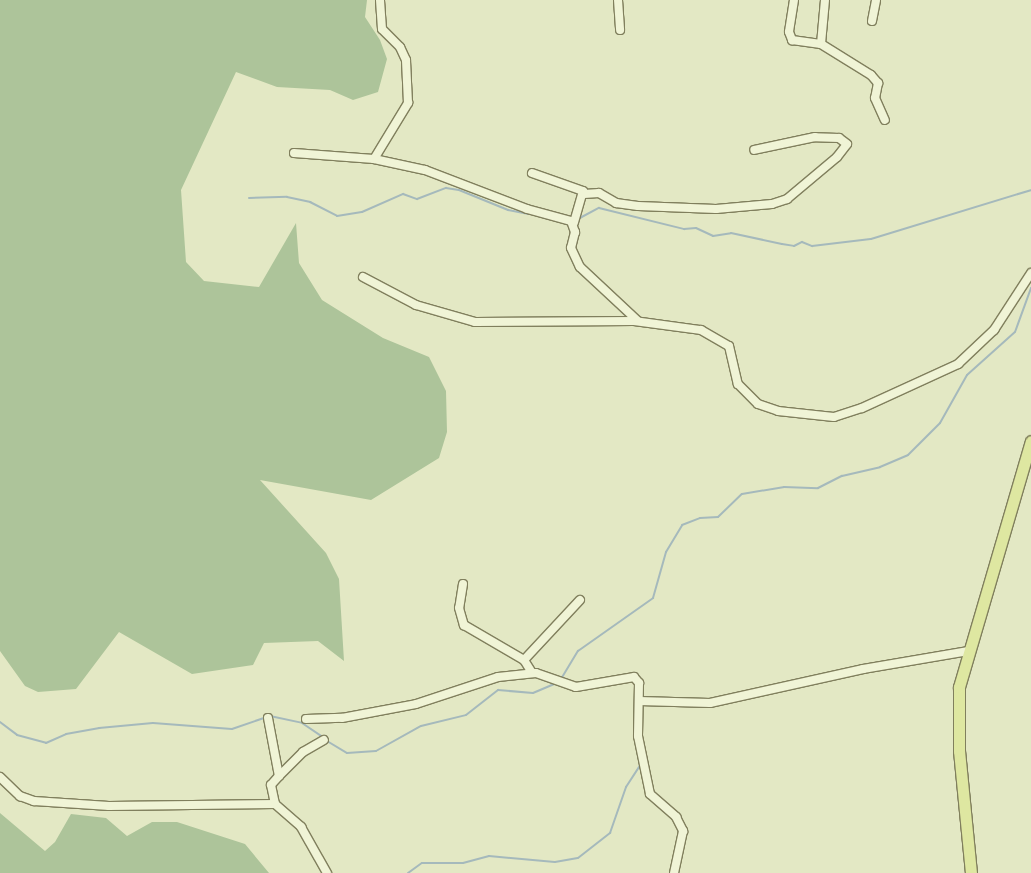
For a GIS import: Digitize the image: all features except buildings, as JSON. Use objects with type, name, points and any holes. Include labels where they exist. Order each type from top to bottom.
[{"type":"main road","points":[[971,873],[958,713],[968,651],[1031,442]]},
{"type":"street","points":[[374,159],[408,103],[408,66],[400,47],[382,29],[380,0]]},
{"type":"street","points":[[618,0],[620,30]]},
{"type":"street","points":[[794,0],[790,37],[795,41],[820,44],[876,80],[875,98],[885,120]]},
{"type":"street","points":[[820,44],[825,0]]},
{"type":"street","points":[[872,21],[876,0]]},
{"type":"street","points":[[584,194],[599,193],[616,203],[638,206],[716,209],[772,204],[795,192],[837,157],[847,144],[839,138],[809,138],[754,150]]},
{"type":"street","points":[[294,154],[374,159],[452,179],[574,223]]},
{"type":"street","points":[[532,173],[579,188],[584,194]]},
{"type":"street","points":[[584,194],[574,223],[571,248],[580,267],[638,321]]},
{"type":"street","points":[[362,277],[416,305],[475,322],[638,321],[701,330],[724,341],[732,351],[738,384],[763,407],[839,416],[901,388],[928,380],[958,364],[994,330],[1031,273]]},
{"type":"street","points":[[463,584],[459,608],[464,625],[524,660],[532,672]]},
{"type":"street","points":[[524,660],[580,600]]},
{"type":"street","points":[[639,701],[710,703],[878,666],[968,651]]},
{"type":"street","points":[[306,719],[342,718],[416,704],[489,679],[532,672],[580,686],[634,677],[639,683],[638,736],[650,794],[676,817],[683,831],[674,873]]},
{"type":"street","points":[[268,718],[279,776]]},
{"type":"street","points":[[324,740],[303,752],[271,785],[275,804],[301,827],[327,873]]},
{"type":"street","points":[[0,777],[20,796],[34,800],[110,806],[275,804]]},
{"type":"green space","points":[[0,0],[367,0],[365,17],[380,40],[387,59],[378,92],[353,100],[330,90],[277,87],[236,72],[181,190],[186,262],[204,281],[259,287],[296,223],[299,263],[322,300],[383,338],[429,357],[446,391],[447,432],[439,458],[371,500],[260,480],[326,553],[339,579],[344,661],[318,641],[264,643],[253,665],[192,674],[119,632],[76,689],[38,692],[25,686],[0,651]]},
{"type":"green space","points":[[0,813],[45,851],[55,842],[71,814],[106,818],[127,836],[152,822],[177,822],[245,844],[269,873],[0,873]]},
{"type":"waterway","points":[[249,198],[287,197],[310,202],[337,216],[362,212],[403,194],[417,199],[446,188],[459,190],[508,210],[529,214]]},
{"type":"waterway","points":[[578,219],[599,208],[684,229],[696,228],[713,236],[731,233],[794,246],[802,242],[812,246],[871,239],[1031,190]]},
{"type":"waterway","points":[[561,679],[578,651],[653,598],[666,552],[682,525],[700,518],[718,517],[742,494],[784,487],[818,488],[842,476],[880,467],[908,455],[940,423],[967,375],[1015,332],[1031,288]]},
{"type":"waterway","points":[[327,741],[347,753],[376,751],[421,726],[466,715],[498,690],[533,693],[556,683]]},
{"type":"waterway","points":[[270,716],[302,723],[324,738]]},
{"type":"waterway","points":[[0,722],[17,735],[46,743],[66,734],[99,728],[153,723],[232,729],[266,717]]},
{"type":"waterway","points":[[408,873],[422,863],[463,863],[489,856],[555,862],[578,858],[610,833],[626,787],[641,764]]}]
